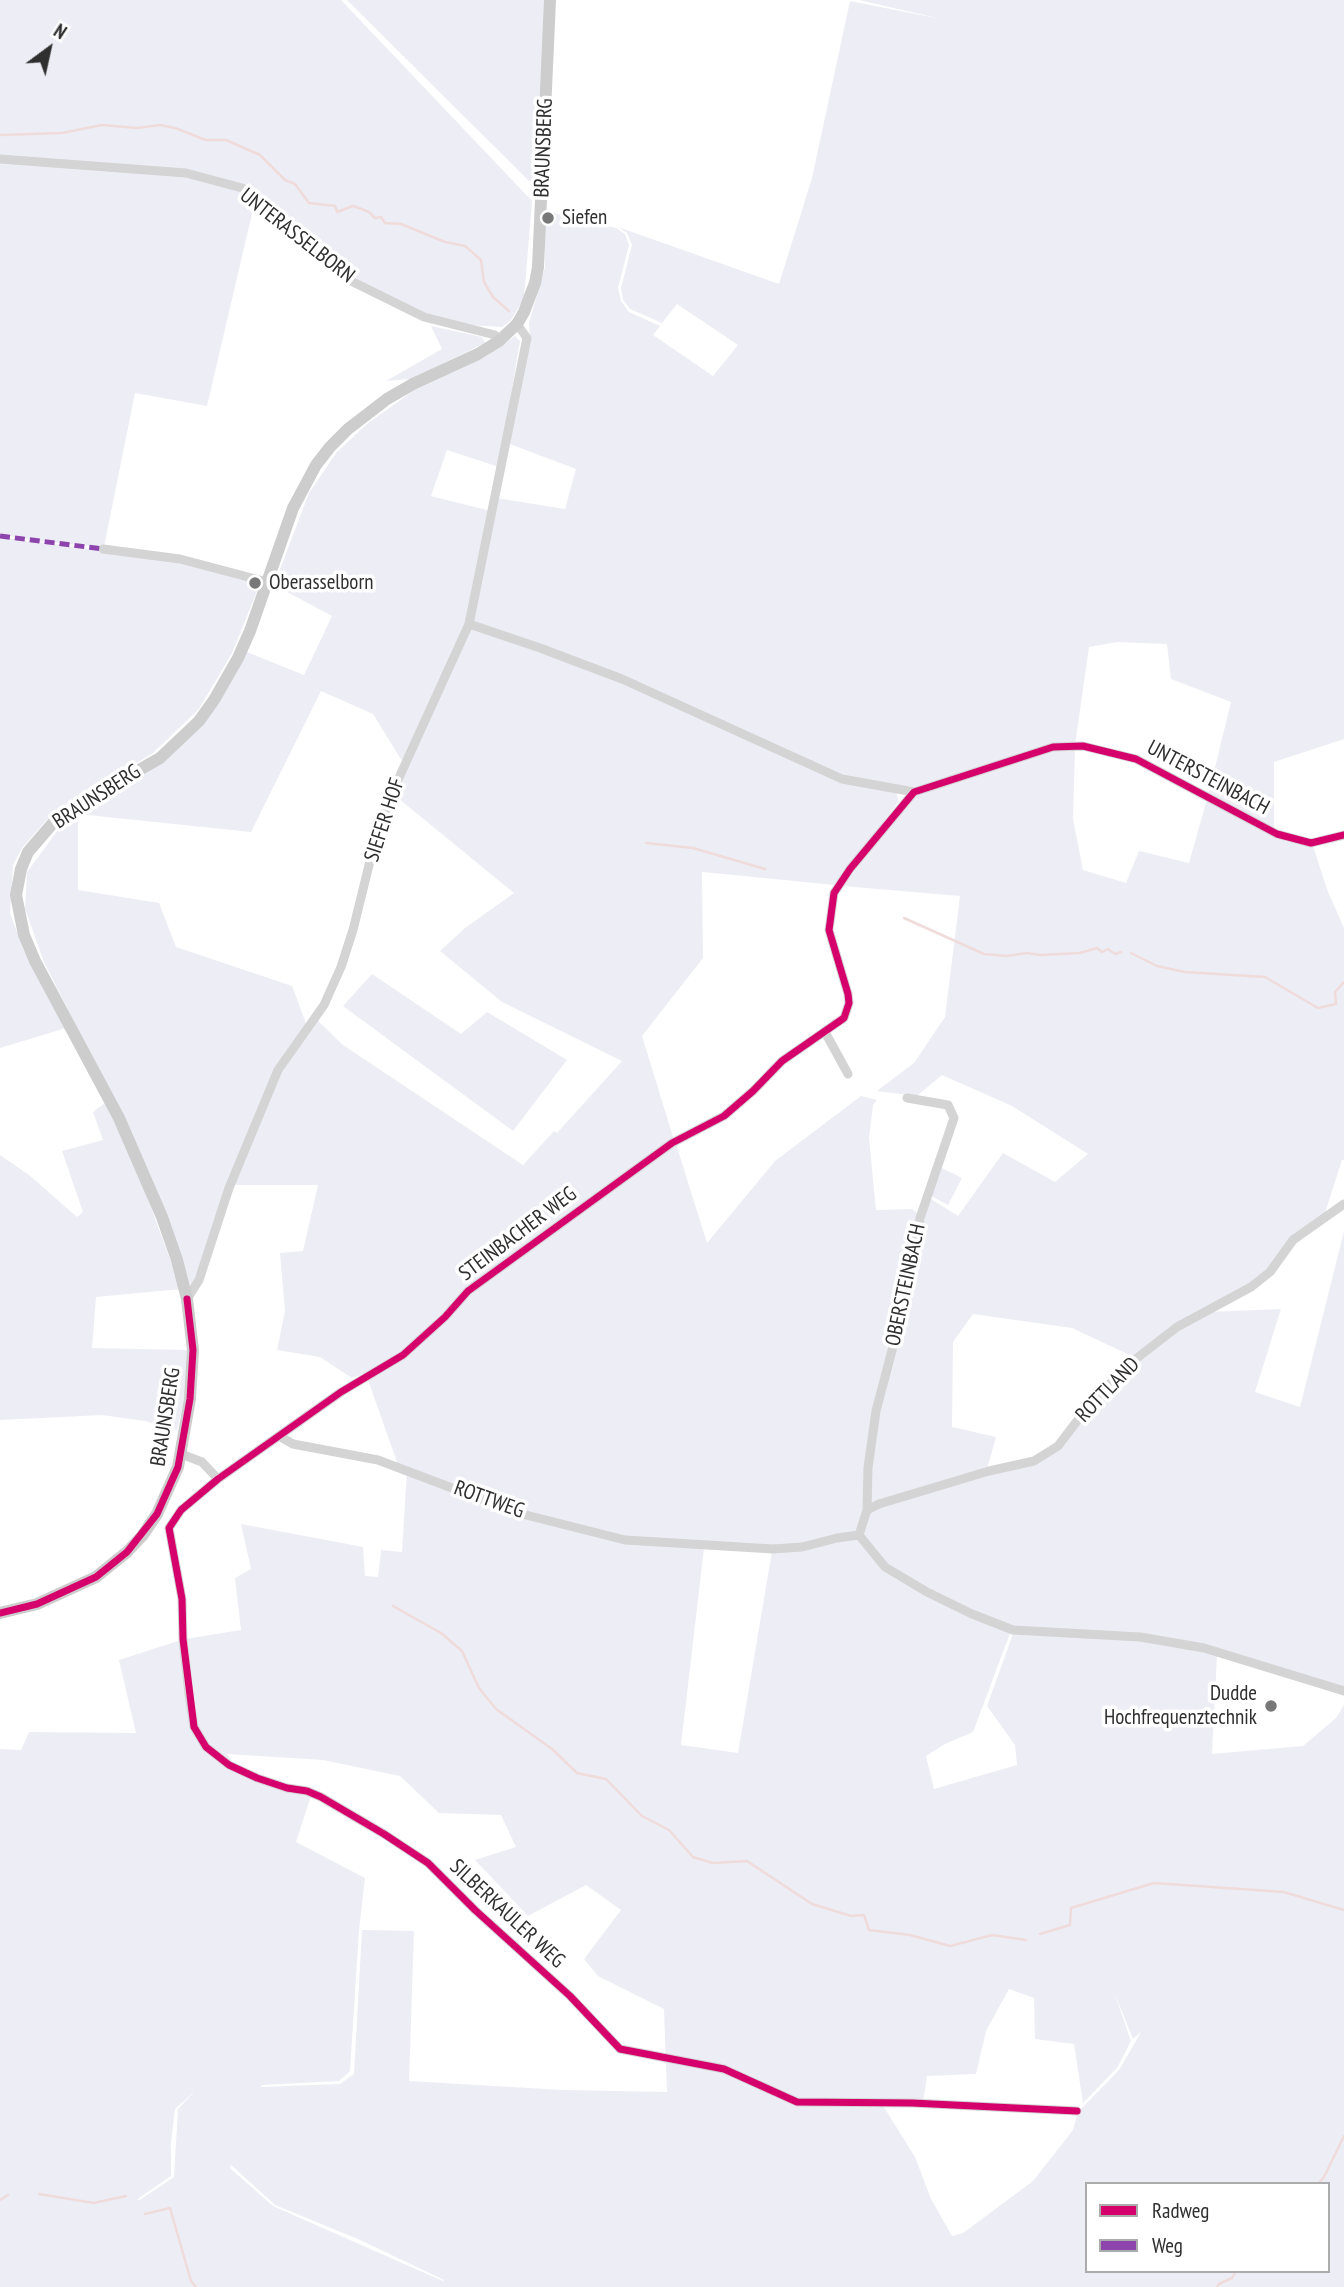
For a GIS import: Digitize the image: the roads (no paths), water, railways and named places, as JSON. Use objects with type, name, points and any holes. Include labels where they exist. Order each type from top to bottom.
[{"type":"main road","name":"BRAUNSBERG","points":[[0,1614],[37,1604],[96,1577],[127,1552],[157,1514],[173,1480],[181,1454],[190,1399],[192,1362],[192,1329],[187,1299],[162,1217],[123,1127],[35,961],[17,909],[17,881],[28,852],[53,823],[80,804],[160,758],[199,720],[221,689],[238,658],[293,508],[316,465],[339,438],[387,399],[478,354],[499,341],[517,324],[530,299],[538,267],[550,0]]},
{"type":"street","name":"UNTERASSELBORN","points":[[0,159],[186,173],[242,188],[351,281],[424,317],[495,335],[499,341]]},
{"type":"street","name":"SIEFER HOF","points":[[187,1299],[199,1280],[229,1188],[278,1070],[324,1005],[341,967],[392,793],[469,624],[527,338],[517,324]]},
{"type":"street","points":[[103,549],[180,559],[267,582]]},
{"type":"street","points":[[469,624],[622,679],[842,779],[914,792],[850,869],[834,893],[829,930],[849,1003],[844,1018],[825,1032],[848,1073]]},
{"type":"street","name":"UNTERSTEINBACH","points":[[914,792],[1053,747],[1083,746],[1136,759],[1278,834],[1311,843],[1344,835]]},
{"type":"street","name":"STEINBACHER WEG","points":[[218,1479],[341,1392],[402,1355],[445,1317],[468,1291],[672,1143],[724,1116],[782,1061],[825,1032]]},
{"type":"street","name":"OBERSTEINBACH","points":[[867,1510],[868,1468],[876,1411],[909,1286],[920,1218],[954,1118],[948,1105],[908,1098]]},
{"type":"street","name":"ROTTLAND","points":[[867,1510],[989,1471],[1034,1461],[1058,1446],[1093,1400],[1137,1358],[1177,1326],[1251,1287],[1270,1272],[1293,1240],[1344,1204]]},
{"type":"street","name":"ROTTWEG","points":[[279,1436],[293,1444],[378,1460],[532,1516],[625,1540],[773,1549],[802,1547],[859,1535]]},
{"type":"street","points":[[157,1514],[181,1510],[218,1479],[202,1462],[181,1454]]},
{"type":"street","name":"SILBERKAULER WEG","points":[[181,1510],[169,1528],[182,1600],[183,1639],[194,1727],[206,1748],[229,1765],[257,1778],[321,1797],[428,1863],[475,1910],[570,1996],[620,2049],[724,2069],[797,2102],[912,2103],[1077,2112]]},
{"type":"street","points":[[867,1510],[859,1535],[885,1567],[927,1592],[1013,1630],[1140,1637],[1204,1648],[1344,1691]]},
{"type":"waterway","points":[[0,135],[62,133],[102,125],[137,128],[160,125],[206,140],[226,140],[260,155],[285,180],[295,184],[309,203],[335,206],[337,212],[353,206],[369,212],[375,218],[381,217],[385,223],[401,224],[445,242],[465,246],[481,260],[484,282],[493,297],[509,311]]},
{"type":"waterway","points":[[646,843],[693,848],[765,869]]},
{"type":"waterway","points":[[904,918],[984,954],[1007,956],[1027,953],[1080,953],[1097,948],[1102,952],[1108,949],[1115,954],[1121,952]]},
{"type":"waterway","points":[[1131,953],[1157,966],[1185,972],[1265,977],[1318,1008],[1336,1004],[1335,992],[1344,982]]},
{"type":"waterway","points":[[393,1606],[441,1633],[462,1651],[479,1688],[496,1709],[552,1749],[577,1773],[606,1779],[642,1816],[669,1830],[693,1857],[713,1863],[747,1861],[812,1904],[851,1916],[864,1915],[869,1930],[910,1935],[950,1946],[992,1935],[1026,1940]]},
{"type":"waterway","points":[[1040,1934],[1070,1925],[1071,1908],[1154,1883],[1284,1892],[1344,1910]]},
{"type":"waterway","points":[[1320,2182],[1344,2136]]},
{"type":"waterway","points":[[39,2194],[94,2203],[126,2196]]},
{"type":"waterway","points":[[0,2200],[8,2195]]},
{"type":"waterway","points":[[145,2214],[170,2208],[191,2281],[196,2287]]},
{"type":"waterway","points":[[1217,2287],[1232,2278],[1235,2273]]},
{"type":"place","name":"Siefen","points":[[548,218]]},
{"type":"place","name":"Oberasselborn","points":[[255,583]]},
{"type":"place","name":"Dudde Hochfrequenztechnik","points":[[1271,1706]]}]
